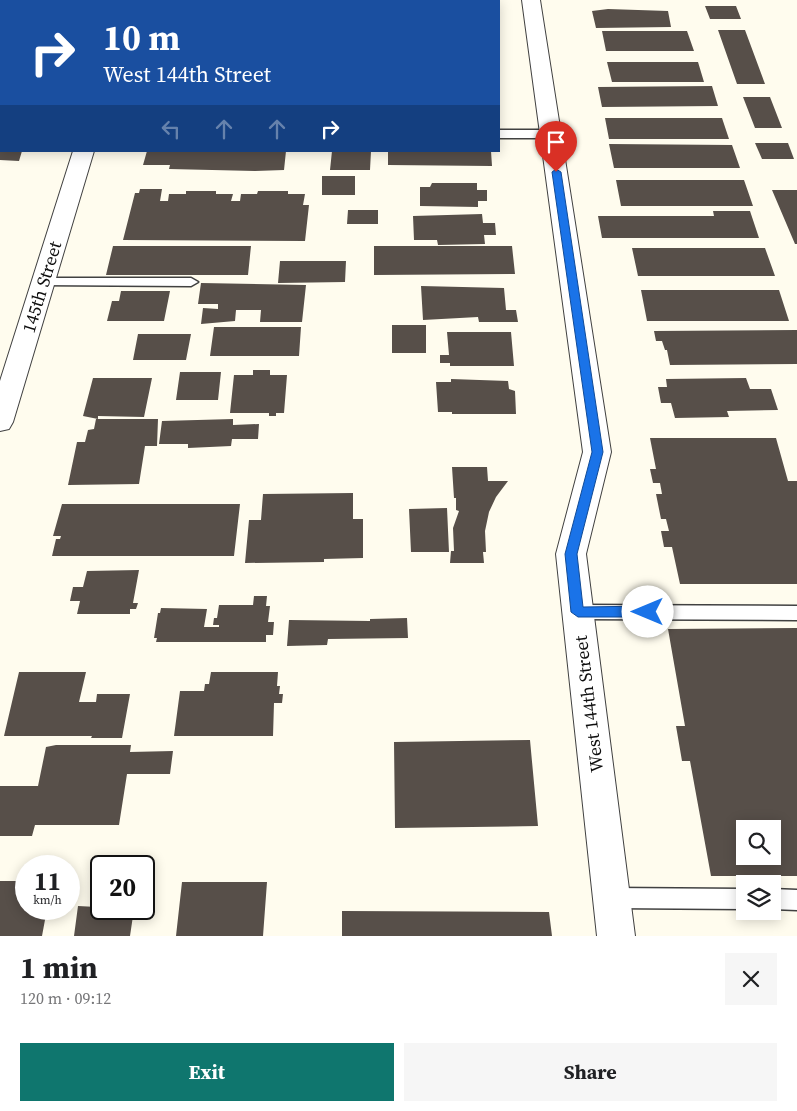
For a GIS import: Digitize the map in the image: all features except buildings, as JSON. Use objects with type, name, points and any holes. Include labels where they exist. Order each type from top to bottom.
[{"type":"street","name":"West 144th Street","points":[[531,0],[597,452],[571,554],[616,936]]},
{"type":"street","name":"145th Street","points":[[0,422],[84,152]]},
{"type":"lane","points":[[500,134],[551,134]]},
{"type":"lane","points":[[43,282],[191,282]]},
{"type":"lane","points":[[578,612],[797,613]]},
{"type":"lane","points":[[611,898],[736,899]]},
{"type":"lane","points":[[781,899],[797,900]]},
{"type":"route","points":[[556,172],[597,452],[571,554],[578,612],[648,612]]}]
